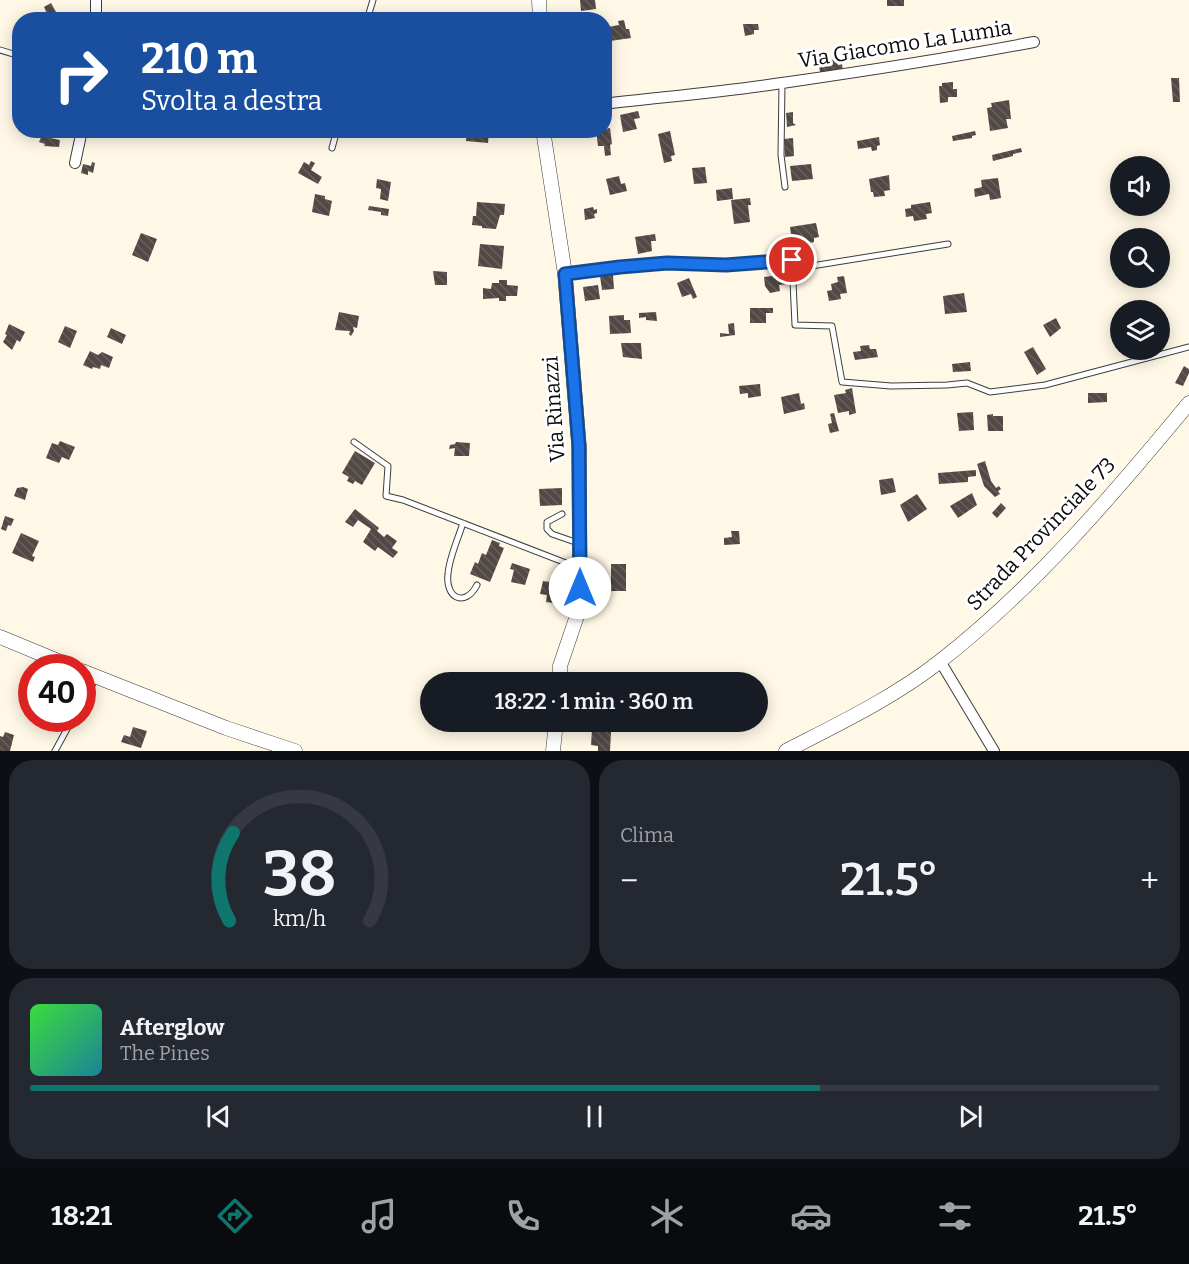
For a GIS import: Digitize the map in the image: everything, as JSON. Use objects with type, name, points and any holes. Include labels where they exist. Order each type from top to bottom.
[{"type":"street","name":"Via Giacomo La Lumia","points":[[612,103],[782,83],[937,60],[1034,42]]},
{"type":"street","points":[[75,163],[80,138]]},
{"type":"street","name":"Via Rinazzi","points":[[544,138],[565,274],[579,446],[580,607],[560,672]]},
{"type":"street","name":"Strada Provinciale 73","points":[[786,751],[854,716],[940,661],[1014,598],[1088,520],[1189,403]]},
{"type":"street","points":[[0,637],[41,654]]},
{"type":"street","points":[[940,661],[994,751]]},
{"type":"street","points":[[96,676],[226,728],[295,751]]},
{"type":"street","points":[[553,751],[555,732]]},
{"type":"lane","points":[[782,83],[781,155],[784,187]]},
{"type":"lane","points":[[332,148],[335,138]]},
{"type":"lane","points":[[793,269],[948,244]]},
{"type":"lane","points":[[565,274],[678,263],[726,265],[792,260],[795,325],[832,326],[842,382],[891,386],[967,383],[990,392],[1045,385],[1189,346]]},
{"type":"lane","points":[[354,442],[388,466],[386,496],[403,500],[580,568]]},
{"type":"lane","points":[[562,514],[547,522],[547,529],[552,534],[580,543]]},
{"type":"lane","points":[[463,523],[448,572],[447,584],[450,592],[457,598],[472,595],[477,585]]},
{"type":"lane","points":[[56,751],[66,732]]},
{"type":"building","points":[[580,0],[595,0],[596,9],[581,11]]},
{"type":"building","points":[[887,0],[904,0],[904,6],[887,6]]},
{"type":"building","points":[[51,3],[56,12],[46,12],[44,7]]},
{"type":"building","points":[[624,20],[631,38],[612,41],[612,26],[619,25],[618,21]]},
{"type":"building","points":[[743,24],[758,24],[759,30],[754,30],[754,34],[745,36]]},
{"type":"building","points":[[836,59],[838,65],[842,64],[843,71],[821,75],[819,67],[823,67],[823,62]]},
{"type":"building","points":[[1171,78],[1179,78],[1180,102],[1173,102]]},
{"type":"building","points":[[953,82],[953,89],[957,89],[957,97],[948,97],[948,102],[940,103],[939,86],[942,86],[942,83]]},
{"type":"building","points":[[1009,100],[1011,119],[1006,119],[1008,128],[990,131],[987,108],[992,107],[991,103]]},
{"type":"building","points":[[638,111],[640,118],[634,119],[637,129],[623,132],[620,115]]},
{"type":"building","points":[[793,112],[793,123],[796,125],[787,127],[786,113]]},
{"type":"building","points":[[670,131],[675,155],[671,156],[672,161],[664,163],[658,134]]},
{"type":"building","points":[[975,131],[976,135],[972,138],[953,141],[952,136]]},
{"type":"building","points":[[879,137],[880,145],[877,146],[877,150],[872,151],[871,147],[858,149],[857,141]]},
{"type":"building","points":[[41,138],[60,140],[59,147],[44,146],[45,144],[39,142]]},
{"type":"building","points":[[466,138],[488,138],[488,143],[466,141]]},
{"type":"building","points":[[597,138],[611,138],[611,155],[605,156],[604,146],[598,146]]},
{"type":"building","points":[[793,138],[794,156],[785,157],[784,139]]},
{"type":"building","points":[[1021,148],[1022,152],[993,161],[992,155]]},
{"type":"building","points":[[311,161],[315,163],[311,170],[322,177],[318,184],[298,173],[304,162],[309,165]]},
{"type":"building","points":[[92,162],[95,163],[93,173],[88,171],[88,175],[81,173],[83,164],[91,166]]},
{"type":"building","points":[[811,164],[813,179],[792,181],[790,166]]},
{"type":"building","points":[[705,167],[707,183],[694,184],[692,168]]},
{"type":"building","points":[[889,175],[890,190],[884,191],[885,196],[874,197],[869,179]]},
{"type":"building","points":[[619,176],[621,184],[625,183],[627,191],[610,195],[606,179]]},
{"type":"building","points":[[998,178],[1001,198],[990,200],[989,194],[975,197],[974,189],[982,187],[981,180]]},
{"type":"building","points":[[377,179],[391,182],[388,201],[380,199],[381,189],[376,188]]},
{"type":"building","points":[[732,188],[733,199],[717,201],[716,190]]},
{"type":"building","points":[[315,194],[325,196],[325,199],[332,201],[329,216],[312,212]]},
{"type":"building","points":[[750,198],[751,205],[748,205],[750,222],[734,224],[731,200]]},
{"type":"building","points":[[477,202],[505,204],[504,215],[500,215],[496,229],[472,225],[473,216],[476,216]]},
{"type":"building","points":[[930,202],[932,213],[926,214],[927,219],[914,221],[913,216],[906,217],[905,209],[911,208],[911,205]]},
{"type":"building","points":[[369,206],[389,209],[388,216],[381,215],[381,212],[368,210]]},
{"type":"building","points":[[593,207],[594,210],[597,209],[597,213],[594,214],[595,218],[585,220],[584,209]]},
{"type":"building","points":[[816,223],[819,237],[814,238],[814,242],[800,245],[800,240],[792,242],[790,227]]},
{"type":"building","points":[[141,233],[157,239],[148,262],[132,255]]},
{"type":"building","points":[[655,234],[656,241],[651,241],[652,251],[638,254],[635,237]]},
{"type":"building","points":[[480,244],[504,246],[502,269],[478,266]]},
{"type":"building","points":[[787,265],[787,284],[779,285],[780,291],[770,293],[765,286],[764,277],[781,275],[780,266]]},
{"type":"building","points":[[433,271],[447,272],[447,285],[435,285]]},
{"type":"building","points":[[613,275],[614,289],[602,290],[600,276]]},
{"type":"building","points":[[844,276],[847,293],[840,294],[841,299],[829,301],[827,291],[832,290],[831,284],[838,282],[837,277]]},
{"type":"building","points":[[689,278],[697,297],[693,299],[691,294],[682,297],[677,283]]},
{"type":"building","points":[[499,280],[507,280],[507,285],[518,286],[517,296],[506,296],[506,301],[499,301],[499,298],[483,299],[483,288],[491,289],[492,283],[499,283]]},
{"type":"building","points":[[598,285],[600,299],[585,301],[583,287]]},
{"type":"building","points":[[964,293],[967,312],[945,314],[943,296]]},
{"type":"building","points":[[750,308],[773,308],[773,313],[766,313],[766,323],[750,323]]},
{"type":"building","points":[[339,312],[359,316],[357,328],[353,327],[354,331],[351,336],[350,331],[335,330]]},
{"type":"building","points":[[656,312],[657,321],[646,320],[646,317],[639,318],[639,313]]},
{"type":"building","points":[[624,315],[624,320],[630,320],[631,333],[610,334],[609,316]]},
{"type":"building","points":[[1056,318],[1061,328],[1050,337],[1043,325]]},
{"type":"building","points":[[734,323],[735,335],[720,337],[720,333],[729,334],[728,324]]},
{"type":"building","points":[[9,324],[25,332],[20,342],[17,340],[12,350],[3,342]]},
{"type":"building","points":[[65,326],[77,331],[70,348],[58,342]]},
{"type":"building","points":[[111,328],[126,335],[122,344],[107,337]]},
{"type":"building","points":[[621,343],[641,343],[642,359],[623,357]]},
{"type":"building","points":[[869,345],[870,349],[876,349],[878,357],[855,360],[853,352],[861,351],[860,346]]},
{"type":"building","points":[[1033,347],[1046,369],[1037,375],[1024,352]]},
{"type":"building","points":[[90,351],[98,355],[102,352],[113,357],[109,368],[101,365],[100,369],[93,367],[92,369],[83,365]]},
{"type":"building","points":[[970,362],[971,371],[953,372],[952,364]]},
{"type":"building","points":[[1184,366],[1189,369],[1189,373],[1183,386],[1175,383]]},
{"type":"building","points":[[760,384],[761,396],[748,398],[748,393],[740,394],[739,386]]},
{"type":"building","points":[[852,388],[856,413],[849,415],[849,411],[838,413],[834,395],[846,393],[845,390]]},
{"type":"building","points":[[799,393],[801,404],[804,403],[805,409],[784,414],[781,397]]},
{"type":"building","points":[[1088,393],[1107,393],[1107,402],[1088,403]]},
{"type":"building","points":[[973,412],[974,430],[959,431],[957,413]]},
{"type":"building","points":[[834,413],[839,431],[830,433],[828,424],[832,423],[830,414]]},
{"type":"building","points":[[993,414],[993,416],[1003,416],[1003,431],[988,431],[987,415]]},
{"type":"building","points":[[60,441],[75,447],[69,460],[62,457],[59,463],[46,458],[52,443],[58,445]]},
{"type":"building","points":[[456,442],[470,443],[469,456],[454,456],[455,448],[449,449],[450,445]]},
{"type":"building","points":[[355,451],[375,463],[362,485],[355,481],[353,484],[347,481],[349,477],[342,473]]},
{"type":"building","points":[[985,461],[991,481],[996,488],[999,486],[1001,489],[998,491],[1000,494],[995,497],[984,486],[977,464]]},
{"type":"building","points":[[976,470],[976,476],[968,477],[968,482],[939,484],[938,473]]},
{"type":"building","points":[[893,478],[896,492],[881,495],[879,480]]},
{"type":"building","points":[[17,488],[28,489],[25,500],[14,496]]},
{"type":"building","points":[[562,488],[562,505],[540,506],[539,489]]},
{"type":"building","points":[[972,493],[977,505],[958,518],[950,506]]},
{"type":"building","points":[[917,494],[927,509],[908,522],[900,505]]},
{"type":"building","points":[[1001,503],[1006,508],[997,518],[992,513]]},
{"type":"building","points":[[355,509],[379,528],[377,531],[384,537],[387,534],[397,541],[392,548],[398,552],[393,558],[378,547],[375,551],[363,542],[371,529],[358,520],[353,527],[345,522]]},
{"type":"building","points":[[5,516],[14,519],[6,531],[1,529]]},
{"type":"building","points":[[731,531],[739,531],[740,544],[724,545],[724,538],[732,537]]},
{"type":"building","points":[[21,533],[39,541],[32,556],[35,557],[33,562],[12,553]]},
{"type":"building","points":[[492,540],[500,543],[499,546],[504,548],[490,582],[470,574],[475,562],[478,564],[482,553],[486,555]]},
{"type":"building","points":[[512,563],[530,569],[525,585],[511,582],[514,570],[510,569]]},
{"type":"building","points":[[611,564],[626,564],[626,591],[611,591]]},
{"type":"building","points":[[551,579],[561,582],[560,588],[557,587],[553,603],[546,602],[547,595],[540,594],[543,581],[550,582]]},
{"type":"building","points":[[133,727],[147,731],[141,748],[121,742],[124,735],[130,737]]},
{"type":"building","points":[[5,732],[14,735],[10,751],[0,751],[0,736],[3,737]]},
{"type":"building","points":[[592,732],[611,732],[610,751],[598,751],[598,746],[591,745]]},
{"type":"route","points":[[580,588],[579,446],[565,274],[667,263],[726,265],[792,260]]}]
